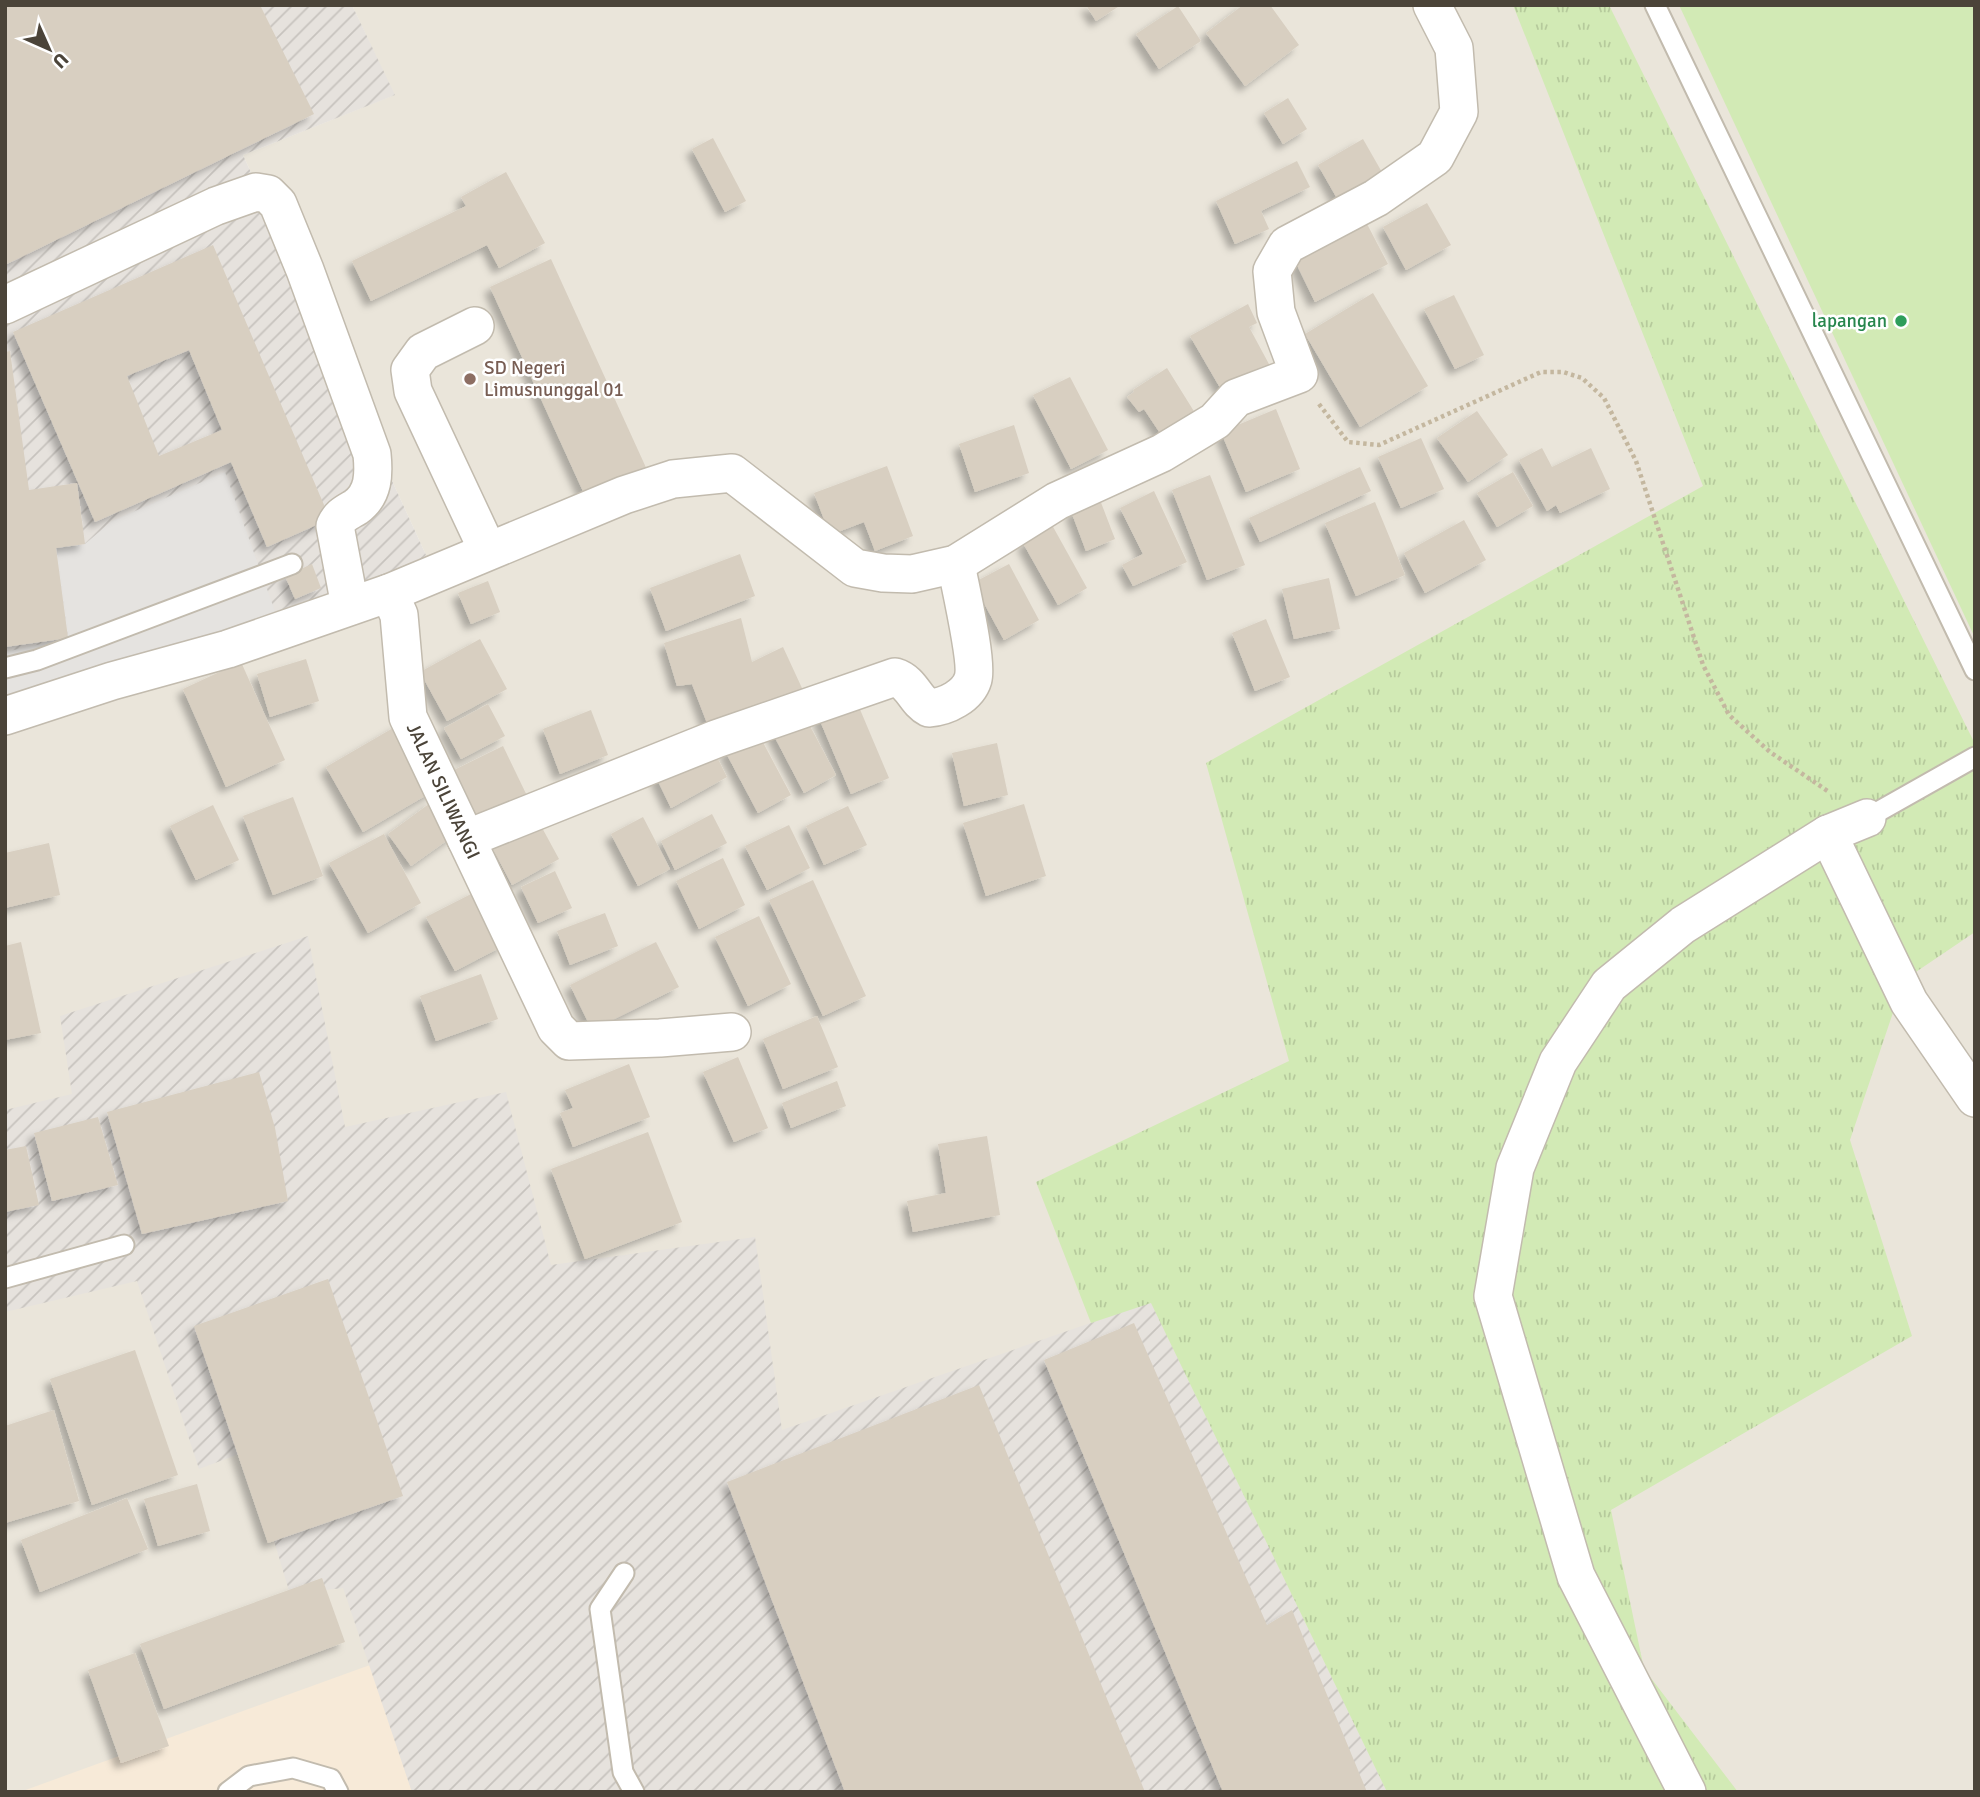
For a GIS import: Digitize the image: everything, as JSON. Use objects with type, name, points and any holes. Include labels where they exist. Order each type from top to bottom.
[{"type":"street","points":[[5,716],[112,681],[228,649],[389,593],[624,495],[673,479],[732,473],[855,568],[912,574],[956,564],[1057,501],[1162,453],[1216,421],[1236,398],[1299,374],[1276,312],[1272,271],[1287,245],[1376,198],[1435,157],[1459,113],[1454,48],[1432,5]]},
{"type":"street","points":[[5,306],[216,206],[256,192],[274,198],[305,270],[372,454],[373,482],[367,494],[358,506],[339,517],[335,526],[350,606]]},
{"type":"street","points":[[475,326],[423,352],[411,370],[413,391],[488,551]]},
{"type":"street","points":[[466,839],[716,739],[895,677],[908,684],[929,708],[958,698],[968,688],[974,670],[956,564]]},
{"type":"street","name":"JALAN SILIWANGI","points":[[389,593],[399,615],[408,717],[556,1028],[569,1041],[732,1032]]},
{"type":"street","points":[[1687,1792],[1576,1576],[1493,1296],[1515,1168],[1558,1062],[1609,985],[1683,925],[1828,834],[1867,818]]},
{"type":"street","points":[[1828,834],[1909,1002],[1975,1098]]},
{"type":"lane","points":[[1655,5],[1975,670]]},
{"type":"lane","points":[[5,668],[37,660],[292,564]]},
{"type":"lane","points":[[1867,818],[1975,757]]},
{"type":"lane","points":[[5,1278],[124,1245]]},
{"type":"lane","points":[[624,1573],[600,1609],[623,1772],[634,1792]]},
{"type":"lane","points":[[228,1792],[249,1776],[293,1768],[331,1779],[338,1792]]},
{"type":"path","points":[[1299,374],[1348,442],[1379,445],[1541,372],[1563,372],[1581,378],[1604,398],[1636,461],[1703,665],[1729,715],[1770,752],[1867,818]]},
{"type":"shaded area","points":[[5,5],[352,5],[395,95],[243,155],[426,555],[361,616],[5,730]]},
{"type":"shaded area","points":[[352,5],[1975,5],[1975,1792],[5,1792],[5,730],[426,555],[243,155],[394,95]]},
{"type":"shaded area","points":[[225,472],[277,617],[5,705],[5,652],[68,638],[56,548],[85,544],[112,521]]},
{"type":"shaded area","points":[[308,936],[345,1127],[506,1092],[551,1265],[755,1237],[782,1430],[1151,1302],[1387,1792],[412,1792],[343,1588],[290,1594],[247,1451],[199,1469],[137,1281],[5,1312],[5,1110],[72,1094],[60,1016]]},
{"type":"shaded area","points":[[370,1665],[412,1792],[20,1792]]},
{"type":"green space","points":[[1513,5],[1609,5],[1975,744],[1975,932],[1904,980],[1850,1140],[1912,1336],[1611,1510],[1644,1669],[1738,1792],[1387,1792],[1151,1303],[1091,1323],[1036,1182],[1289,1061],[1206,763],[1703,486]]},
{"type":"green space","name":"lapangan","points":[[1679,5],[1975,5],[1975,638]]},
{"type":"building","points":[[5,5],[260,5],[314,114],[5,265]]},
{"type":"building","points":[[1086,5],[1121,5],[1096,21]]},
{"type":"building","points":[[1243,5],[1270,5],[1299,45],[1245,86],[1206,33]]},
{"type":"building","points":[[1178,6],[1201,41],[1159,69],[1136,34]]},
{"type":"building","points":[[1288,98],[1307,129],[1283,144],[1264,113]]},
{"type":"building","points":[[713,138],[746,201],[725,212],[692,149]]},
{"type":"building","points":[[1363,139],[1387,181],[1342,207],[1318,165]]},
{"type":"building","points":[[1297,161],[1310,187],[1261,211],[1269,229],[1235,244],[1216,201]]},
{"type":"building","points":[[506,172],[545,243],[499,268],[487,245],[371,301],[352,261],[466,206],[461,197]]},
{"type":"building","points":[[1427,203],[1451,245],[1406,270],[1383,227]]},
{"type":"building","points":[[1367,224],[1388,264],[1315,302],[1295,261]]},
{"type":"building","points":[[213,245],[330,519],[267,547],[231,462],[95,522],[13,332]],"holes":[[[189,350],[222,430],[159,456],[127,376]]]},
{"type":"building","points":[[551,259],[648,472],[587,500],[490,287]]},
{"type":"building","points":[[1373,293],[1428,386],[1360,427],[1305,334]]},
{"type":"building","points":[[1454,295],[1484,355],[1455,369],[1424,309]]},
{"type":"building","points":[[1248,304],[1257,323],[1249,327],[1270,366],[1222,391],[1190,336]]},
{"type":"building","points":[[10,351],[29,490],[77,483],[85,544],[56,548],[68,638],[5,647],[5,352]]},
{"type":"building","points":[[1167,368],[1200,421],[1166,442],[1144,409],[1139,412],[1127,397],[1133,390]]},
{"type":"building","points":[[1070,377],[1108,450],[1071,469],[1033,395]]},
{"type":"building","points":[[1276,409],[1300,469],[1246,492],[1221,432]]},
{"type":"building","points":[[1477,411],[1508,455],[1468,482],[1437,438]]},
{"type":"building","points":[[1014,425],[1029,473],[975,492],[959,444]]},
{"type":"building","points":[[1421,438],[1444,489],[1401,508],[1378,457]]},
{"type":"building","points":[[1542,448],[1552,467],[1591,448],[1610,489],[1560,513],[1556,505],[1547,511],[1519,460]]},
{"type":"building","points":[[887,466],[913,536],[875,551],[864,522],[830,535],[814,493]]},
{"type":"building","points":[[1360,467],[1371,491],[1260,542],[1249,518]]},
{"type":"building","points":[[1513,472],[1533,506],[1497,527],[1477,493]]},
{"type":"building","points":[[1210,475],[1245,565],[1207,580],[1172,490]]},
{"type":"building","points":[[1154,491],[1187,562],[1133,586],[1122,565],[1143,554],[1120,508]]},
{"type":"building","points":[[1100,500],[1115,539],[1086,551],[1071,511]]},
{"type":"building","points":[[1375,502],[1405,575],[1356,596],[1325,523]]},
{"type":"building","points":[[1464,520],[1486,560],[1425,593],[1404,553]]},
{"type":"building","points":[[1052,525],[1087,588],[1058,605],[1023,543]]},
{"type":"building","points":[[740,554],[755,596],[666,631],[650,588]]},
{"type":"building","points":[[312,564],[321,588],[295,599],[285,576]]},
{"type":"building","points":[[1009,564],[1039,620],[1004,640],[973,583]]},
{"type":"building","points":[[1329,578],[1340,629],[1294,639],[1282,589]]},
{"type":"building","points":[[488,581],[500,612],[471,624],[458,593]]},
{"type":"building","points":[[741,618],[752,662],[783,647],[807,699],[712,736],[692,684],[677,686],[664,643]]},
{"type":"building","points":[[1266,619],[1290,677],[1255,691],[1232,633]]},
{"type":"building","points":[[480,639],[507,689],[447,721],[420,672]]},
{"type":"building","points":[[306,659],[319,701],[270,717],[257,674]]},
{"type":"building","points":[[241,662],[285,760],[226,787],[183,689]]},
{"type":"building","points":[[856,700],[889,778],[851,794],[818,716]]},
{"type":"building","points":[[488,704],[505,736],[461,759],[444,728]]},
{"type":"building","points":[[591,710],[608,755],[560,774],[543,729]]},
{"type":"building","points":[[803,713],[836,775],[804,793],[771,730]]},
{"type":"building","points":[[400,724],[437,789],[363,832],[326,767]]},
{"type":"building","points":[[758,733],[791,795],[758,813],[725,751]]},
{"type":"building","points":[[997,743],[1008,795],[964,806],[952,753]]},
{"type":"building","points":[[711,745],[727,777],[671,808],[655,775]]},
{"type":"building","points":[[503,746],[530,802],[480,826],[454,770]]},
{"type":"building","points":[[293,797],[323,876],[273,895],[243,816]]},
{"type":"building","points":[[433,801],[456,834],[411,866],[388,834]]},
{"type":"building","points":[[1024,804],[1046,876],[986,896],[963,823]]},
{"type":"building","points":[[213,805],[239,860],[196,880],[170,826]]},
{"type":"building","points":[[848,806],[867,845],[824,865],[806,826]]},
{"type":"building","points":[[712,814],[727,843],[675,870],[661,841]]},
{"type":"building","points":[[643,817],[670,869],[638,886],[611,834]]},
{"type":"building","points":[[540,824],[559,859],[512,885],[493,849]]},
{"type":"building","points":[[789,825],[810,868],[767,890],[745,846]]},
{"type":"building","points":[[384,834],[421,903],[368,933],[329,863]]},
{"type":"building","points":[[49,843],[60,895],[5,908],[5,853]]},
{"type":"building","points":[[723,858],[745,905],[699,929],[676,881]]},
{"type":"building","points":[[555,871],[572,908],[538,923],[521,887]]},
{"type":"building","points":[[813,880],[866,996],[823,1016],[769,900]]},
{"type":"building","points":[[477,891],[505,945],[455,971],[426,917]]},
{"type":"building","points":[[605,913],[618,946],[570,965],[557,931]]},
{"type":"building","points":[[759,916],[791,984],[748,1006],[715,937]]},
{"type":"building","points":[[21,942],[41,1033],[5,1040],[5,946]]},
{"type":"building","points":[[656,942],[679,987],[592,1030],[570,985]]},
{"type":"building","points":[[481,974],[498,1019],[436,1041],[420,996]]},
{"type":"building","points":[[817,1016],[838,1067],[783,1089],[763,1039]]},
{"type":"building","points":[[738,1057],[768,1128],[734,1142],[703,1072]]},
{"type":"building","points":[[629,1064],[650,1117],[573,1147],[560,1113],[573,1108],[565,1090]]},
{"type":"building","points":[[259,1072],[275,1128],[288,1201],[142,1234],[107,1112]]},
{"type":"building","points":[[837,1081],[846,1106],[791,1128],[782,1103]]},
{"type":"building","points":[[98,1117],[118,1185],[52,1201],[34,1133]]},
{"type":"building","points":[[648,1132],[682,1222],[585,1259],[551,1169]]},
{"type":"building","points":[[987,1136],[1000,1215],[913,1232],[907,1201],[946,1193],[938,1144]]},
{"type":"building","points":[[26,1146],[39,1205],[5,1212],[5,1150]]},
{"type":"building","points":[[328,1279],[403,1496],[268,1543],[194,1326]]},
{"type":"building","points":[[1134,1323],[1267,1625],[1292,1610],[1367,1792],[1223,1792],[1044,1360]]},
{"type":"building","points":[[135,1350],[178,1475],[92,1505],[50,1379]]},
{"type":"building","points":[[979,1385],[1145,1792],[845,1792],[727,1482]]},
{"type":"building","points":[[54,1410],[79,1501],[5,1523],[5,1426]]},
{"type":"building","points":[[197,1484],[210,1531],[158,1546],[144,1499]]},
{"type":"building","points":[[127,1498],[148,1549],[40,1592],[21,1540]]},
{"type":"building","points":[[322,1578],[345,1642],[164,1709],[140,1644]]},
{"type":"building","points":[[135,1653],[169,1746],[121,1763],[88,1670]]},
{"type":"place","name":"lapangan","points":[[1901,321]]},
{"type":"place","name":"SD Negeri Limusnunggal 01","points":[[470,379]]}]
